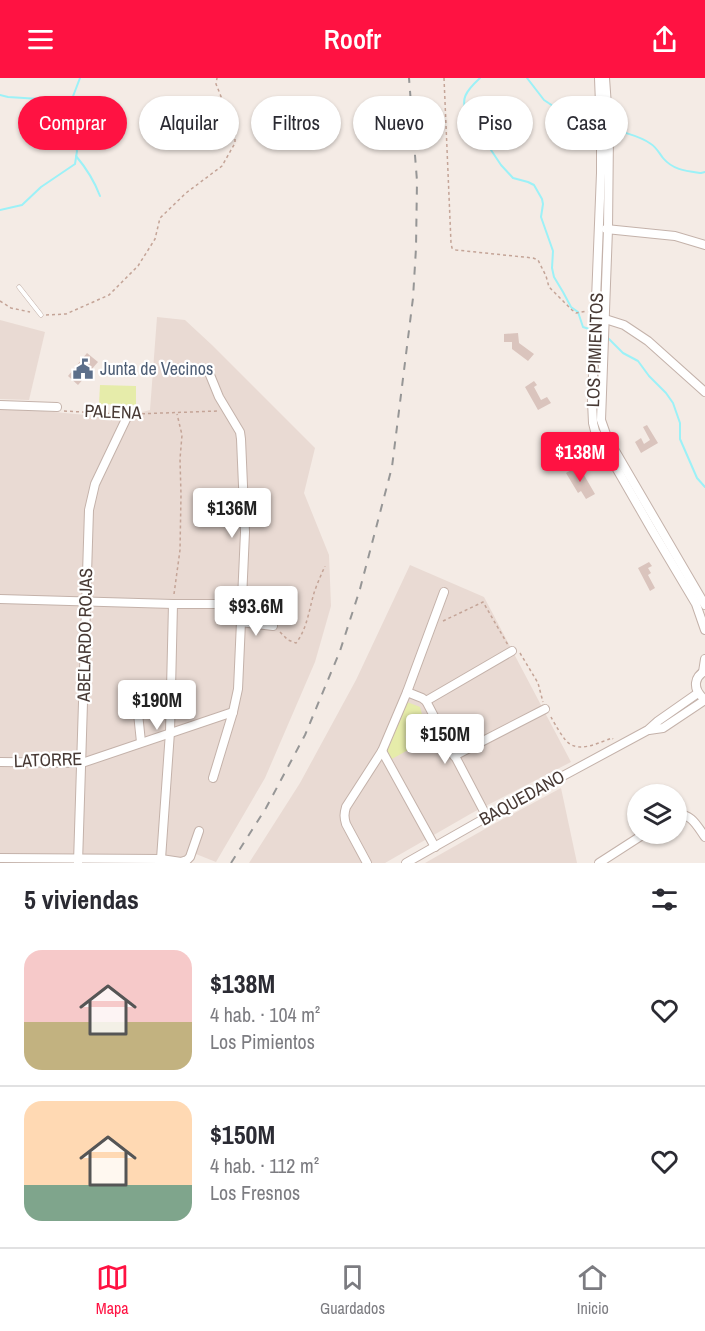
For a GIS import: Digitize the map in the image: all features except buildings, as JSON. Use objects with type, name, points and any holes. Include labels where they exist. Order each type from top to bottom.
[{"type":"street","name":"LOS PIMIENTOS","points":[[599,78],[604,229],[596,305],[600,318],[601,420],[607,437],[705,605]]},
{"type":"street","name":"LOS PIMIENTOS","points":[[606,78],[609,134],[600,318],[592,412],[596,430],[696,604],[705,630]]},
{"type":"street","points":[[604,229],[675,236],[705,245]]},
{"type":"street","points":[[600,318],[624,326],[648,341],[705,392]]},
{"type":"street","points":[[208,370],[219,397],[240,432],[245,532],[239,680],[233,712],[213,778]]},
{"type":"street","points":[[0,405],[57,407]]},
{"type":"street","name":"ABELARDO ROJAS","points":[[78,860],[87,523],[92,496],[100,474],[128,415]]},
{"type":"street","points":[[367,863],[346,824],[344,811],[382,751],[407,692],[444,592]]},
{"type":"street","points":[[0,599],[242,604]]},
{"type":"street","points":[[161,859],[170,732],[173,604]]},
{"type":"street","points":[[241,622],[273,626]]},
{"type":"street","points":[[426,702],[512,651]]},
{"type":"street","points":[[703,697],[696,686],[696,681],[704,672],[705,659]]},
{"type":"street","points":[[135,685],[141,742]]},
{"type":"street","points":[[407,692],[426,702],[487,817]]},
{"type":"street","name":"BAQUEDANO","points":[[406,863],[621,744],[648,730],[663,728],[703,697]]},
{"type":"street","points":[[454,756],[545,709]]},
{"type":"street","name":"LATORRE","points":[[0,762],[82,763],[233,712]]},
{"type":"street","points":[[382,751],[435,847]]},
{"type":"street","points":[[687,817],[691,818],[705,837]]},
{"type":"street","points":[[0,858],[161,859],[181,862],[190,857],[199,831]]},
{"type":"street","points":[[605,861],[630,844]]},
{"type":"lane","points":[[19,287],[41,315]]},
{"type":"path","points":[[0,300],[11,308],[41,315],[66,314],[109,295],[138,266],[154,239],[160,218],[186,193],[222,166],[235,143],[235,128],[216,84],[217,78]]},
{"type":"path","points":[[444,78],[452,248],[533,258],[538,260],[549,287],[576,313],[585,312],[596,305]]},
{"type":"path","name":"PALENA","points":[[57,407],[61,410],[128,415],[228,410]]},
{"type":"path","points":[[173,604],[180,539],[181,495],[182,435],[177,414]]},
{"type":"path","points":[[273,626],[296,644],[304,633],[315,590],[325,566]]},
{"type":"path","points":[[431,627],[483,602],[512,651],[519,651],[538,683],[545,709],[569,744],[579,747],[612,738],[621,744]]},
{"type":"shaded area","points":[[157,317],[185,320],[315,448],[304,493],[329,555],[331,606],[315,662],[265,778],[216,862],[196,854],[191,863],[0,863],[0,409],[119,418],[150,410]]},
{"type":"shaded area","points":[[0,320],[45,332],[29,400],[0,399]]},
{"type":"shaded area","points":[[410,565],[484,597],[571,762],[472,813],[385,863],[249,863],[300,783],[356,680]]},
{"type":"shaded area","points":[[561,788],[577,863],[425,863],[492,825]]},
{"type":"green space","points":[[100,385],[136,386],[136,405],[99,404]]},
{"type":"green space","points":[[407,702],[420,707],[425,725],[405,736],[410,749],[390,760],[385,750]]},
{"type":"waterway","points":[[0,210],[22,205],[41,187],[75,164],[77,151],[68,117],[80,78]]},
{"type":"waterway","points":[[480,78],[471,87],[464,100],[466,110],[469,116],[481,118],[489,125],[489,147],[501,165],[513,178],[534,185],[542,199],[541,217],[553,251],[554,277],[571,307],[578,312],[583,327],[592,330]]},
{"type":"waterway","points":[[527,78],[545,101]]},
{"type":"waterway","points":[[0,95],[18,98]]},
{"type":"waterway","points":[[628,134],[646,141],[675,167],[690,172],[705,172]]},
{"type":"waterway","points":[[76,156],[84,165],[100,196]]},
{"type":"waterway","points":[[607,337],[623,353],[638,361],[673,403],[680,423],[680,439],[697,478],[705,487]]},
{"type":"railway","points":[[231,863],[266,808],[305,735],[340,651],[360,589],[392,467],[413,298],[416,248],[417,181],[409,78]]},
{"type":"place","name":"Junta de Vecinos","points":[[83,369]]}]
